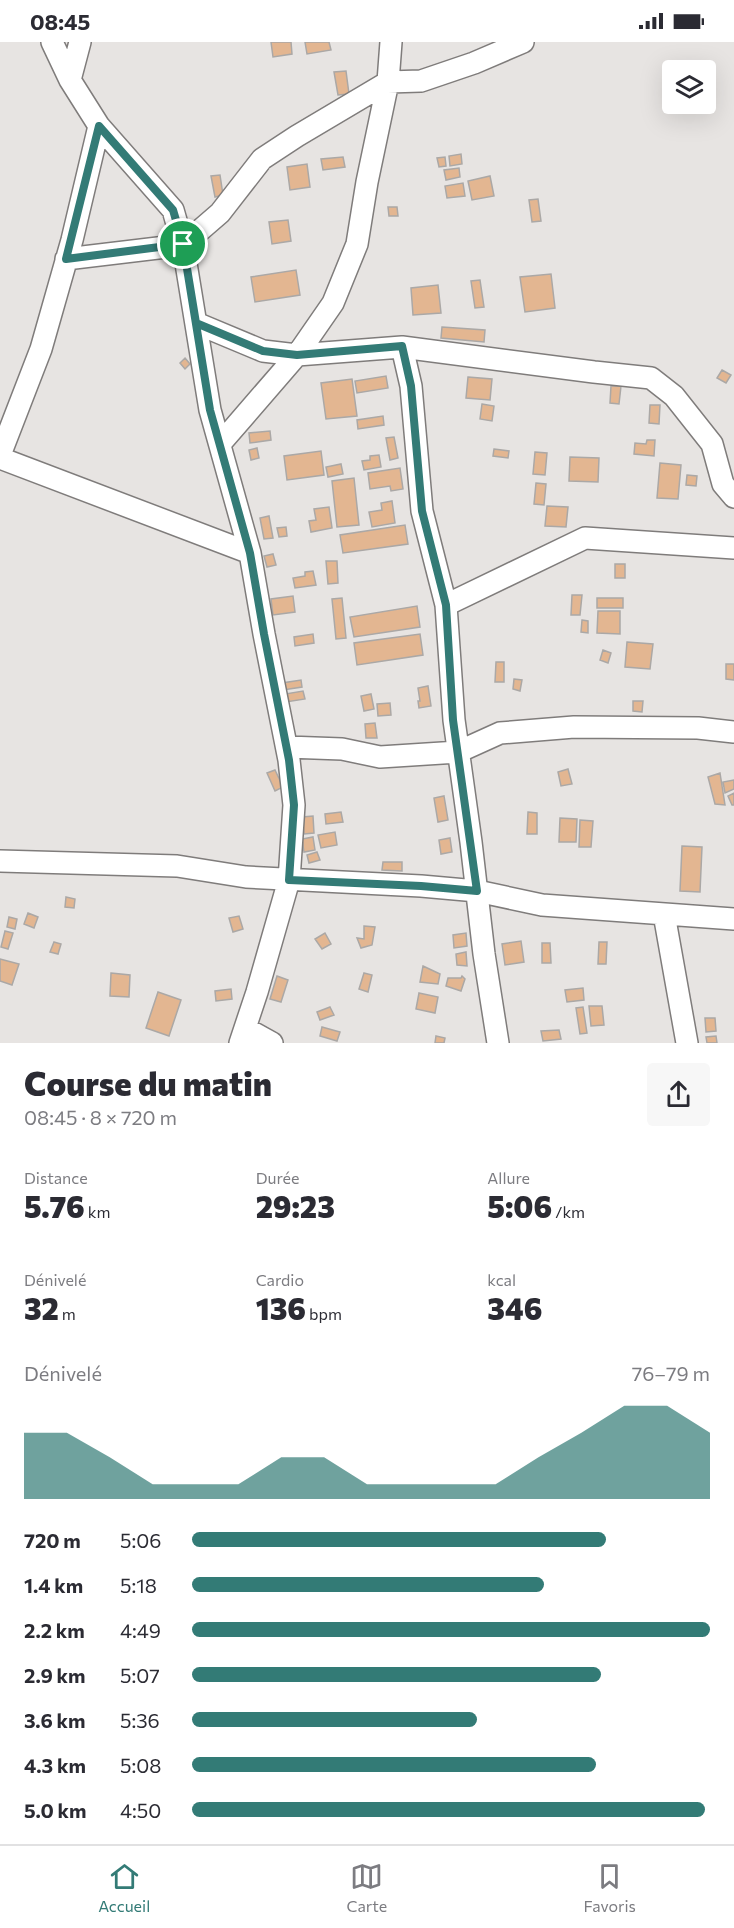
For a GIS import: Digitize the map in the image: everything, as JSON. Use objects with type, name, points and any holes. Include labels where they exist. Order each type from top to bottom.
[{"type":"street","points":[[52,42],[70,80],[99,126],[173,210],[183,244],[210,410],[250,553],[287,747],[294,805],[289,880],[242,1036],[272,1043]]},
{"type":"street","points":[[70,80],[80,42]]},
{"type":"street","points":[[220,444],[297,355],[333,303],[357,244],[367,182],[388,82],[392,42]]},
{"type":"street","points":[[66,259],[183,244],[220,213],[262,159],[297,136],[388,82],[421,81],[474,63],[523,42]]},
{"type":"street","points":[[99,126],[41,349],[0,457],[250,553]]},
{"type":"street","points":[[196,323],[263,351],[297,355],[402,346],[651,378],[674,396],[712,444],[723,484],[734,497]]},
{"type":"street","points":[[402,346],[411,386],[422,511],[446,605],[453,720],[498,1043]]},
{"type":"street","points":[[446,605],[585,538],[734,548]]},
{"type":"street","points":[[287,747],[342,749],[380,758],[458,752],[500,733],[574,727],[698,729],[734,732]]},
{"type":"street","points":[[0,861],[177,866],[246,878],[421,886],[477,891],[542,905],[734,919]]},
{"type":"street","points":[[664,914],[687,1043]]},
{"type":"building","points":[[271,42],[291,42],[292,54],[273,57]]},
{"type":"building","points":[[305,42],[329,42],[331,50],[307,54]]},
{"type":"building","points":[[346,71],[349,94],[338,95],[334,72]]},
{"type":"building","points":[[461,154],[462,164],[450,166],[449,156]]},
{"type":"building","points":[[343,157],[345,167],[323,170],[321,159]]},
{"type":"building","points":[[445,157],[446,166],[439,167],[437,158]]},
{"type":"building","points":[[307,164],[310,187],[290,190],[287,167]]},
{"type":"building","points":[[459,168],[460,177],[446,180],[444,170]]},
{"type":"building","points":[[220,175],[223,195],[215,197],[211,176]]},
{"type":"building","points":[[490,176],[494,196],[472,200],[468,181]]},
{"type":"building","points":[[463,183],[465,196],[447,198],[445,186]]},
{"type":"building","points":[[538,199],[541,221],[532,222],[529,200]]},
{"type":"building","points":[[388,207],[397,207],[398,216],[389,216]]},
{"type":"building","points":[[288,220],[291,241],[272,244],[269,222]]},
{"type":"building","points":[[296,270],[300,295],[255,302],[251,277]]},
{"type":"building","points":[[551,274],[555,308],[525,312],[520,277]]},
{"type":"building","points":[[480,280],[484,307],[475,308],[471,281]]},
{"type":"building","points":[[438,285],[441,313],[413,315],[411,288]]},
{"type":"building","points":[[442,327],[485,330],[484,342],[441,338]]},
{"type":"building","points":[[185,358],[190,364],[185,369],[180,363]]},
{"type":"building","points":[[722,370],[731,375],[726,383],[717,378]]},
{"type":"building","points":[[386,376],[388,388],[357,393],[355,381]]},
{"type":"building","points":[[468,377],[492,379],[490,400],[466,398]]},
{"type":"building","points":[[352,379],[357,416],[326,419],[321,383]]},
{"type":"building","points":[[611,386],[621,386],[619,404],[610,403]]},
{"type":"building","points":[[482,404],[494,406],[492,421],[480,419]]},
{"type":"building","points":[[650,405],[660,405],[659,424],[649,423]]},
{"type":"building","points":[[383,416],[384,425],[358,429],[357,420]]},
{"type":"building","points":[[270,431],[271,440],[250,443],[249,433]]},
{"type":"building","points":[[394,437],[398,458],[390,460],[386,438]]},
{"type":"building","points":[[647,440],[655,440],[654,456],[634,454],[635,443],[646,444]]},
{"type":"building","points":[[257,448],[259,458],[251,460],[249,450]]},
{"type":"building","points":[[494,449],[509,451],[508,458],[493,456]]},
{"type":"building","points":[[321,451],[324,475],[287,480],[284,456]]},
{"type":"building","points":[[535,452],[547,453],[545,475],[533,474]]},
{"type":"building","points":[[379,455],[381,467],[364,470],[362,461],[370,460],[370,456]]},
{"type":"building","points":[[570,457],[599,458],[598,482],[569,481]]},
{"type":"building","points":[[660,463],[681,465],[678,499],[657,498]]},
{"type":"building","points":[[341,464],[343,474],[328,477],[326,467]]},
{"type":"building","points":[[400,468],[403,489],[391,491],[390,486],[370,489],[368,473]]},
{"type":"building","points":[[687,475],[697,476],[696,486],[686,485]]},
{"type":"building","points":[[354,478],[359,525],[337,527],[332,481]]},
{"type":"building","points":[[536,483],[546,484],[544,505],[534,504]]},
{"type":"building","points":[[392,501],[395,523],[372,527],[369,512],[382,510],[381,503]]},
{"type":"building","points":[[547,506],[568,507],[566,527],[545,526]]},
{"type":"building","points":[[329,507],[332,528],[311,532],[309,521],[316,520],[314,509]]},
{"type":"building","points":[[269,516],[273,538],[264,539],[260,518]]},
{"type":"building","points":[[405,525],[408,544],[343,553],[340,535]]},
{"type":"building","points":[[286,527],[287,536],[279,537],[277,528]]},
{"type":"building","points":[[273,554],[276,565],[267,567],[264,556]]},
{"type":"building","points":[[326,561],[337,561],[338,583],[328,584]]},
{"type":"building","points":[[615,564],[625,564],[625,578],[615,578]]},
{"type":"building","points":[[313,571],[316,585],[295,588],[293,578],[305,576],[305,572]]},
{"type":"building","points":[[572,595],[582,595],[580,615],[571,615]]},
{"type":"building","points":[[293,596],[295,612],[273,615],[271,599]]},
{"type":"building","points":[[342,598],[346,638],[336,639],[332,599]]},
{"type":"building","points":[[597,598],[623,598],[623,608],[597,608]]},
{"type":"building","points":[[417,606],[420,627],[354,637],[350,617]]},
{"type":"building","points":[[598,611],[620,611],[620,634],[597,633]]},
{"type":"building","points":[[582,620],[588,621],[588,633],[581,632]]},
{"type":"building","points":[[313,634],[314,643],[295,646],[294,637]]},
{"type":"building","points":[[420,634],[423,655],[357,665],[354,643]]},
{"type":"building","points":[[627,642],[653,644],[650,669],[625,667]]},
{"type":"building","points":[[603,650],[611,653],[608,663],[600,660]]},
{"type":"building","points":[[496,662],[504,662],[504,682],[495,682]]},
{"type":"building","points":[[726,664],[734,664],[734,680],[726,679]]},
{"type":"building","points":[[514,679],[522,680],[520,691],[513,689]]},
{"type":"building","points":[[301,680],[302,687],[283,690],[282,683]]},
{"type":"building","points":[[428,686],[431,706],[419,708],[418,688]]},
{"type":"building","points":[[303,691],[305,699],[286,702],[285,694]]},
{"type":"building","points":[[371,694],[374,709],[364,711],[361,696]]},
{"type":"building","points":[[633,701],[643,701],[642,712],[633,711]]},
{"type":"building","points":[[390,703],[391,715],[378,716],[377,704]]},
{"type":"building","points":[[375,723],[377,738],[366,738],[365,724]]},
{"type":"building","points":[[568,769],[572,784],[561,786],[558,772]]},
{"type":"building","points":[[275,770],[283,787],[275,791],[267,773]]},
{"type":"building","points":[[720,773],[725,805],[715,804],[708,777]]},
{"type":"building","points":[[734,780],[734,789],[725,793],[723,782]]},
{"type":"building","points":[[734,793],[734,805],[732,805],[728,796]]},
{"type":"building","points":[[444,796],[448,820],[438,822],[434,798]]},
{"type":"building","points":[[341,812],[343,822],[326,824],[325,814]]},
{"type":"building","points":[[528,812],[537,813],[537,834],[527,834]]},
{"type":"building","points":[[313,816],[314,833],[304,834],[302,817]]},
{"type":"building","points":[[560,818],[577,819],[576,842],[559,842]]},
{"type":"building","points":[[580,820],[593,821],[591,847],[579,847]]},
{"type":"building","points":[[335,832],[337,845],[321,848],[318,835]]},
{"type":"building","points":[[313,837],[315,850],[304,852],[302,839]]},
{"type":"building","points":[[450,838],[452,852],[441,854],[439,840]]},
{"type":"building","points":[[682,846],[702,847],[700,892],[680,891]]},
{"type":"building","points":[[317,852],[320,860],[309,863],[307,855]]},
{"type":"building","points":[[383,862],[402,862],[402,871],[382,870]]},
{"type":"building","points":[[66,897],[75,899],[74,908],[65,907]]},
{"type":"building","points":[[28,913],[38,917],[34,928],[24,924]]},
{"type":"building","points":[[239,916],[243,929],[233,932],[229,918]]},
{"type":"building","points":[[9,917],[17,919],[15,929],[7,927]]},
{"type":"building","points":[[364,926],[375,927],[372,945],[361,948],[357,938],[364,939]]},
{"type":"building","points":[[5,931],[13,933],[8,949],[1,947]]},
{"type":"building","points":[[325,933],[331,944],[322,949],[315,939]]},
{"type":"building","points":[[466,933],[467,946],[454,948],[453,935]]},
{"type":"building","points":[[521,941],[524,962],[505,965],[502,944]]},
{"type":"building","points":[[54,942],[61,944],[58,954],[50,952]]},
{"type":"building","points":[[599,942],[607,942],[606,964],[598,964]]},
{"type":"building","points":[[542,943],[550,943],[551,963],[542,963]]},
{"type":"building","points":[[466,952],[467,966],[457,965],[456,954]]},
{"type":"building","points":[[0,959],[19,964],[12,985],[0,981]]},
{"type":"building","points":[[423,966],[440,974],[438,984],[420,982]]},
{"type":"building","points":[[111,973],[130,975],[129,997],[110,996]]},
{"type":"building","points":[[364,973],[372,975],[368,992],[359,989]]},
{"type":"building","points":[[277,976],[288,980],[281,1002],[270,999]]},
{"type":"building","points":[[462,976],[465,979],[461,991],[446,986],[448,978],[461,978]]},
{"type":"building","points":[[583,988],[584,1000],[567,1002],[565,990]]},
{"type":"building","points":[[231,989],[232,999],[216,1001],[215,991]]},
{"type":"building","points":[[158,992],[181,1000],[169,1036],[146,1028]]},
{"type":"building","points":[[419,993],[438,997],[435,1013],[416,1009]]},
{"type":"building","points":[[589,1006],[602,1006],[604,1025],[591,1026]]},
{"type":"building","points":[[330,1007],[334,1015],[320,1020],[317,1012]]},
{"type":"building","points":[[583,1007],[587,1033],[580,1034],[576,1008]]},
{"type":"building","points":[[705,1018],[715,1018],[716,1031],[706,1032]]},
{"type":"building","points":[[322,1027],[340,1032],[337,1041],[320,1036]]},
{"type":"building","points":[[559,1030],[561,1039],[543,1041],[541,1031]]},
{"type":"building","points":[[436,1036],[445,1038],[444,1043],[435,1043]]},
{"type":"building","points":[[716,1036],[717,1043],[707,1043],[706,1037]]},
{"type":"route","points":[[183,244],[66,259],[99,126],[173,210],[183,244],[210,410],[250,553],[289,760],[294,805],[289,880],[477,891],[453,720],[446,605],[422,511],[411,386],[402,346],[297,355],[263,351],[196,323],[183,244]]}]
